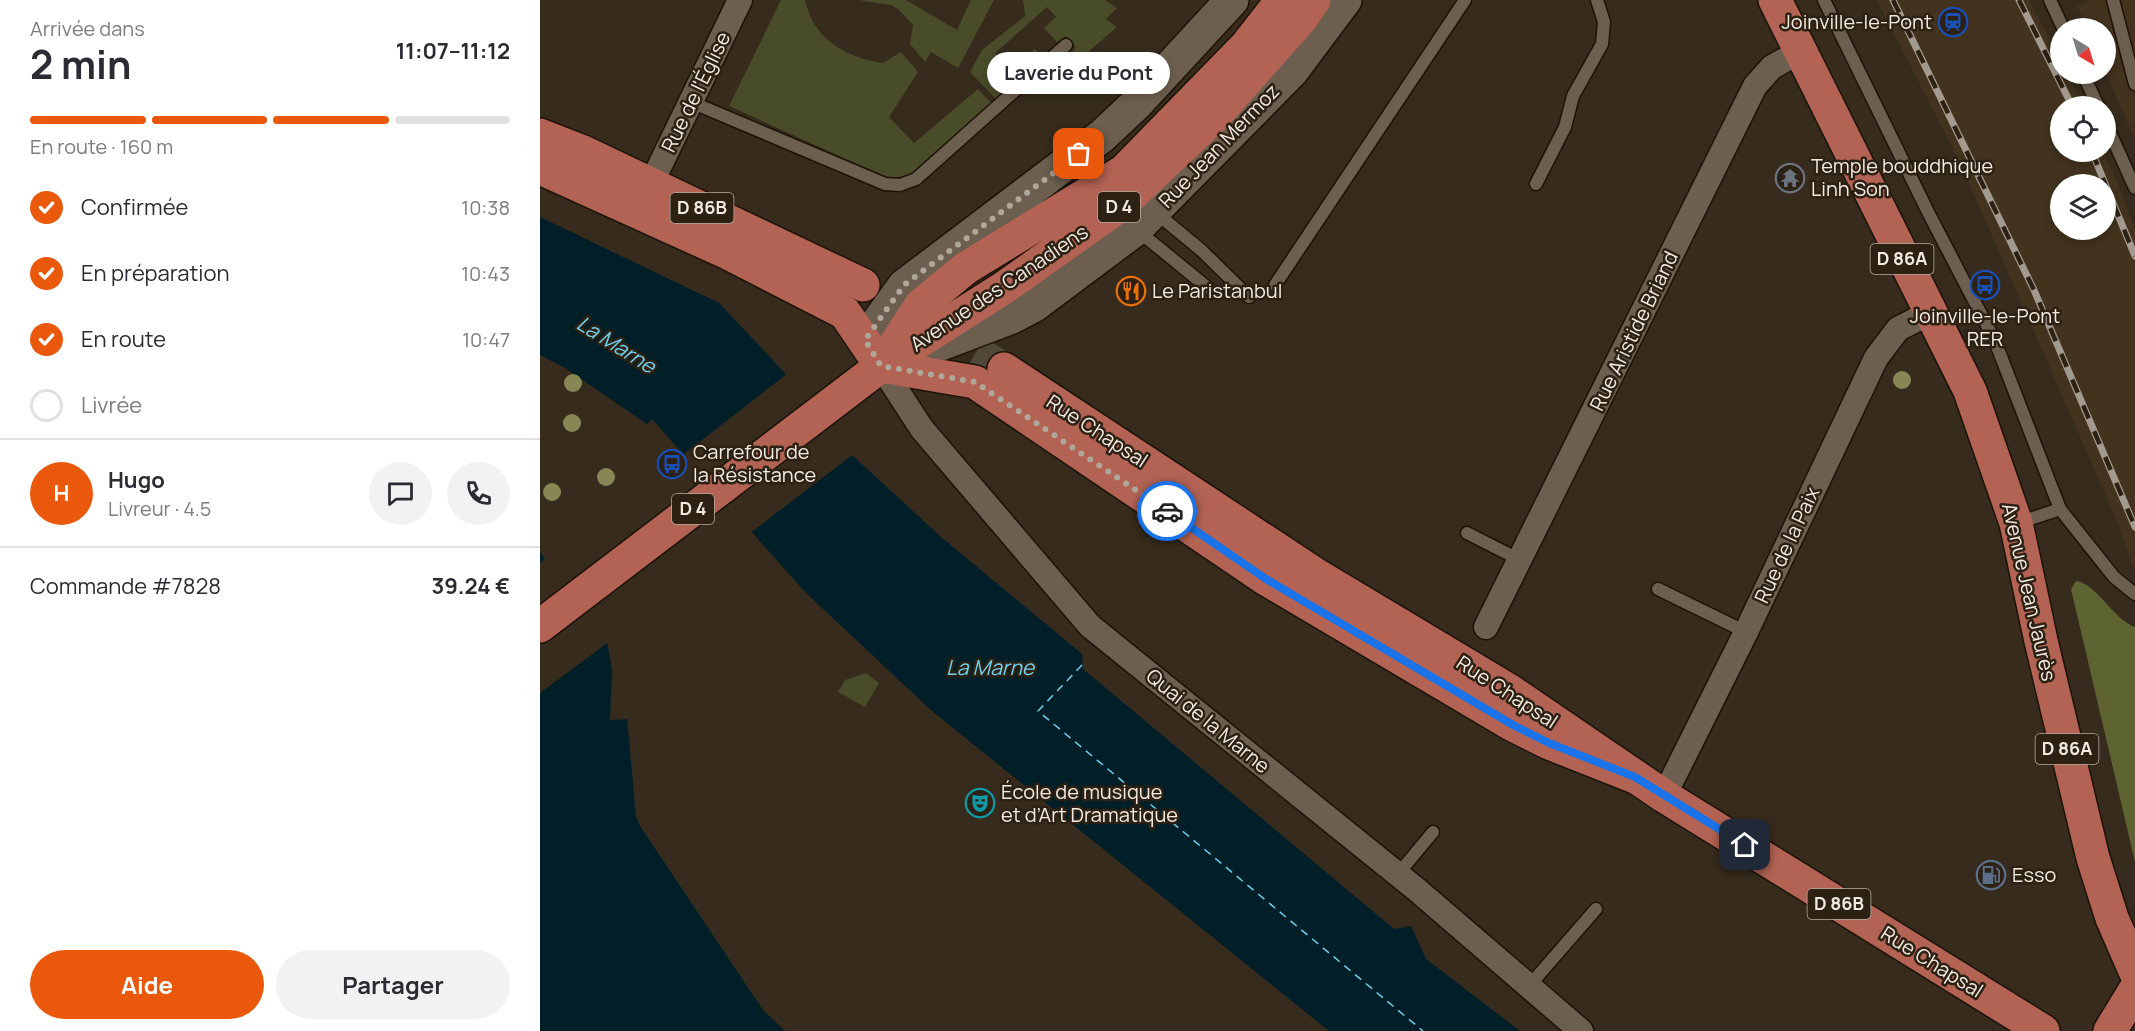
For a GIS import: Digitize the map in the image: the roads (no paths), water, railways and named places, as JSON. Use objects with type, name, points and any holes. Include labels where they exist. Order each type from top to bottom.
[{"type":"main road","name":"Avenue des Canadiens","points":[[873,353],[921,304],[966,268],[1124,171],[1248,45],[1282,0]]},
{"type":"main road","name":"Avenue des Canadiens","points":[[873,353],[1005,286],[1122,204],[1215,116],[1301,19],[1314,0]]},
{"type":"main road","name":"Avenue Jean Jaurès","points":[[1775,0],[1929,313],[1970,391],[2016,523],[2041,641],[2093,858],[2112,918],[2135,970]]},
{"type":"main road","name":"D 86B","points":[[540,135],[651,184],[863,285]]},
{"type":"main road","points":[[540,168],[728,253],[844,313],[873,353],[975,382],[1266,579],[1513,725],[1549,743],[1635,777]]},
{"type":"main road","name":"D 4","points":[[540,626],[846,393],[873,353]]},
{"type":"main road","name":"Rue Chapsal","points":[[1004,369],[1318,576],[1510,691],[1664,796],[2043,1031]]},
{"type":"main road","points":[[2110,1031],[2135,990]]},
{"type":"street","name":"Rue de l'Église","points":[[651,184],[740,0]]},
{"type":"street","points":[[873,353],[904,285],[1102,136],[1136,104],[1232,0]]},
{"type":"street","name":"Rue Jean Mermoz","points":[[873,353],[1012,317],[1033,306],[1145,220],[1292,71],[1345,0]]},
{"type":"street","name":"Rue Aristide Briand","points":[[1486,627],[1755,86],[1772,67],[1799,52]]},
{"type":"street","name":"Rue de la Paix","points":[[1664,796],[1746,632],[1876,358],[1898,329],[1929,313]]},
{"type":"street","name":"Quai de la Marne","points":[[873,353],[922,429],[1090,626],[1398,874],[1581,1031]]},
{"type":"lane","points":[[1275,285],[1465,0]]},
{"type":"lane","points":[[1536,184],[1565,127],[1573,96],[1602,44],[1604,22],[1597,0]]},
{"type":"lane","points":[[1824,0],[1995,342],[2060,509],[2114,578],[2135,594]]},
{"type":"lane","points":[[2050,0],[2058,18]]},
{"type":"lane","points":[[2113,0],[2135,84]]},
{"type":"lane","points":[[691,102],[885,184],[900,185],[916,179],[1066,45]]},
{"type":"lane","points":[[2116,146],[2135,188]]},
{"type":"lane","points":[[1145,220],[1208,288]]},
{"type":"lane","points":[[1145,220],[1201,250],[1249,297]]},
{"type":"lane","points":[[2016,523],[2060,509]]},
{"type":"lane","points":[[1467,533],[1521,560]]},
{"type":"lane","points":[[1658,589],[1746,632]]},
{"type":"lane","points":[[1398,874],[1433,832]]},
{"type":"lane","points":[[1528,986],[1596,909]]},
{"type":"water","name":"La Marne","points":[[540,217],[719,303],[783,371],[851,454],[941,537],[1082,654],[1083,669],[1394,929],[1411,926],[1426,959],[1520,1031],[1329,1031],[932,711],[805,592],[652,419],[647,424],[565,368],[540,355]]},
{"type":"water","points":[[540,552],[607,642],[612,670],[610,720],[627,719],[636,816],[640,826],[763,1010],[785,1031],[540,1031]]},
{"type":"tunnel","points":[[934,327],[1004,369]]},
{"type":"railway","points":[[1893,0],[2034,290],[2135,527]]},
{"type":"railway","points":[[2019,0],[2067,96]]},
{"type":"railway","points":[[2096,162],[2135,256]]},
{"type":"place","name":"Joinville-le-Pont","points":[[1953,22]]},
{"type":"place","name":"Laverie du Pont","points":[[1079,154]]},
{"type":"place","name":"Temple bouddhique Linh Son","points":[[1790,178]]},
{"type":"place","name":"Joinville-le-Pont RER","points":[[1985,285]]},
{"type":"place","name":"Le Paristanbul","points":[[1131,291]]},
{"type":"place","name":"Carrefour de la Résistance","points":[[672,464]]},
{"type":"place","name":"École de musique et d’Art Dramatique","points":[[980,803]]},
{"type":"place","name":"Esso","points":[[1991,875]]}]
